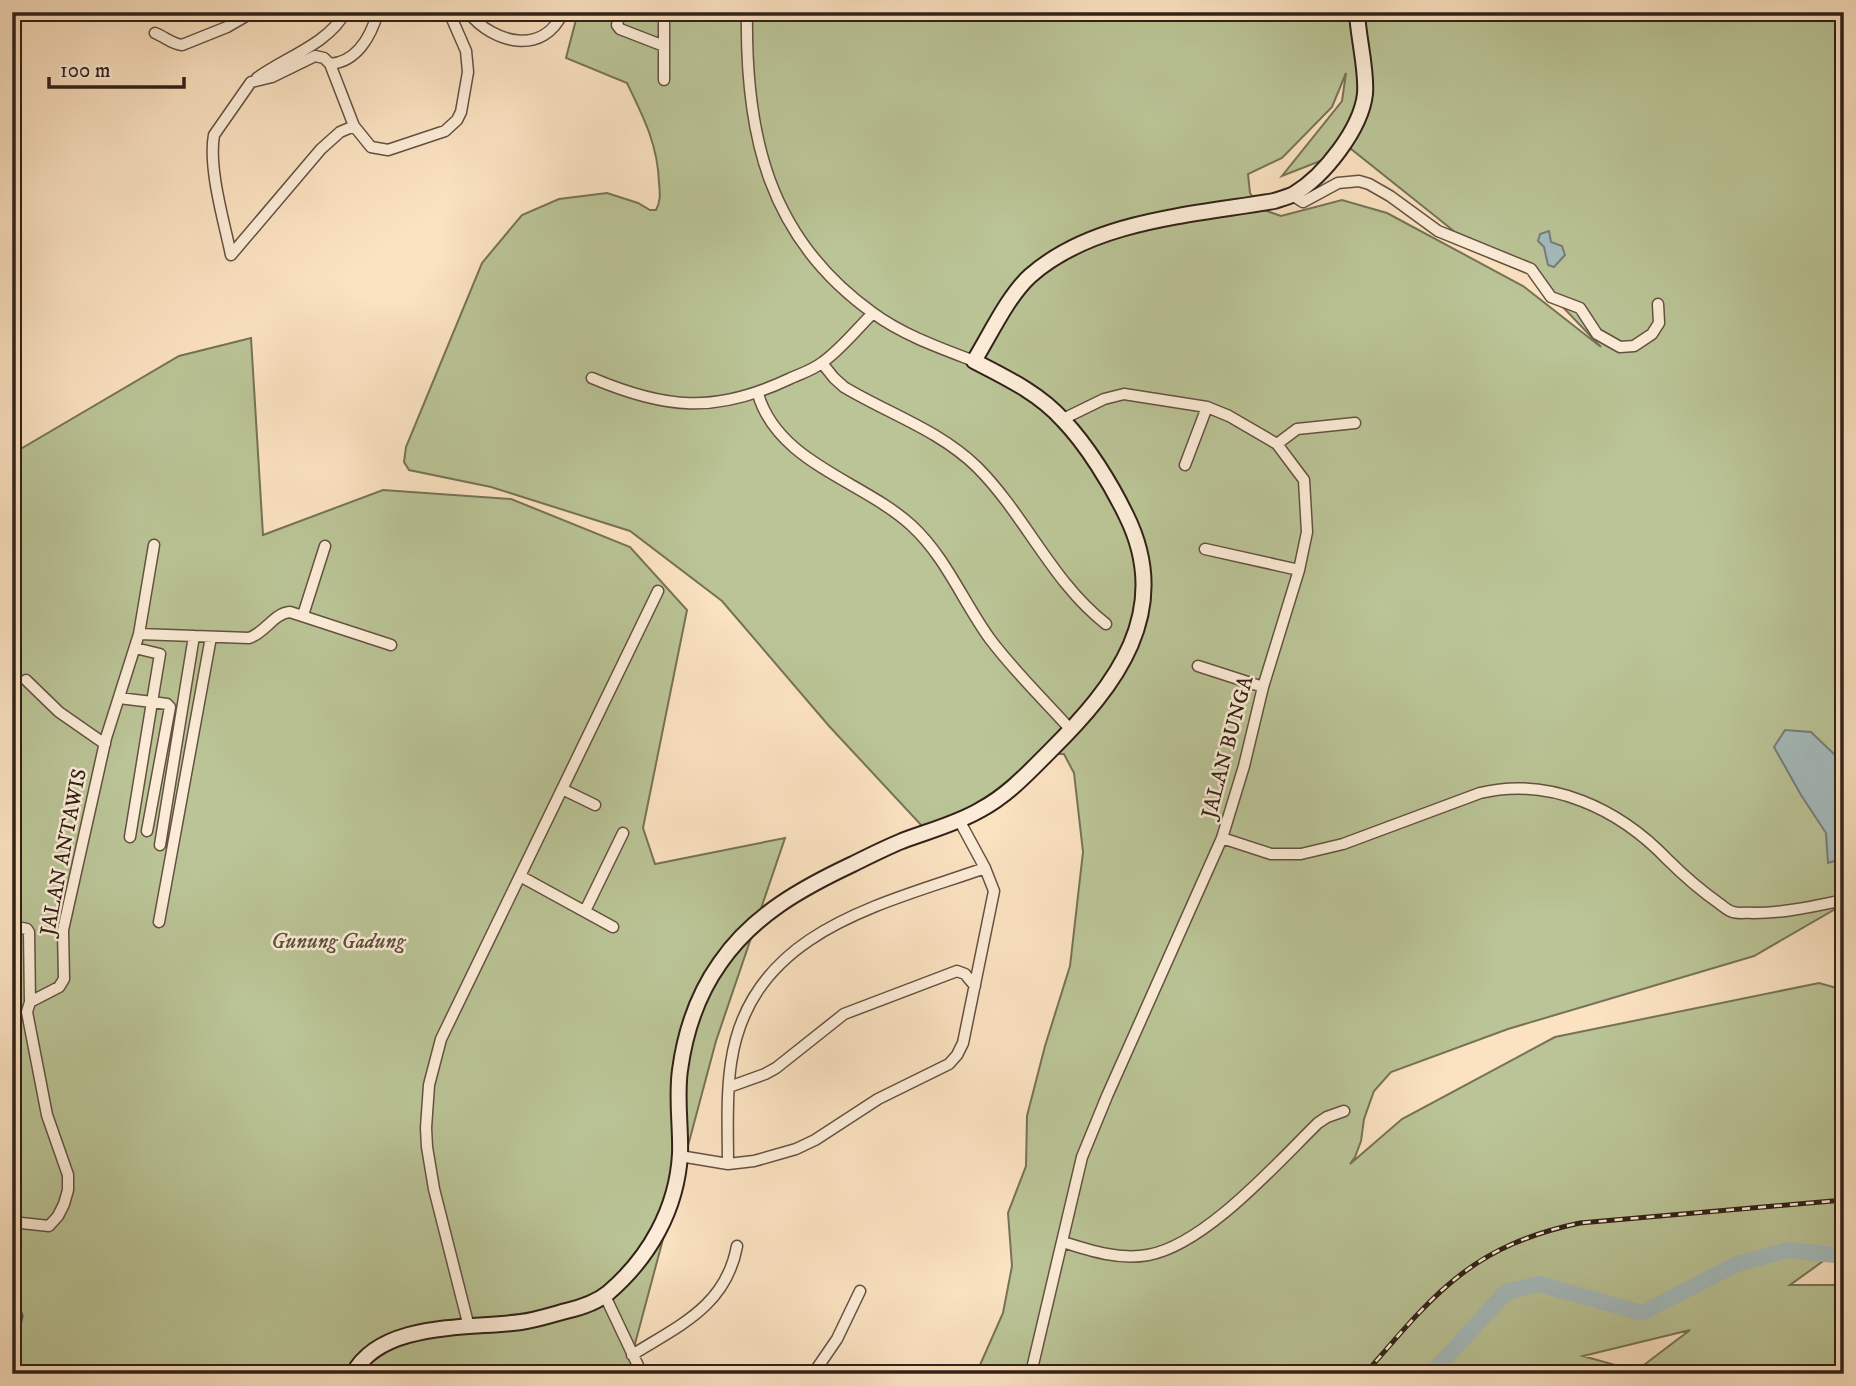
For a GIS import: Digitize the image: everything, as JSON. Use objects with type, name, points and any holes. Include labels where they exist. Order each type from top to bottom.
[{"type":"street","points":[[227,27],[239,12]]},
{"type":"street","points":[[155,33],[175,44],[183,45],[227,27],[253,12]]},
{"type":"street","points":[[345,12],[339,23],[327,34],[251,82],[215,135],[212,145],[213,165],[231,255],[321,149],[340,132],[354,126]]},
{"type":"street","points":[[330,64],[348,58],[363,45],[370,35],[378,12]]},
{"type":"street","points":[[251,82],[272,77],[311,57],[319,57],[330,64],[354,126],[371,146],[382,150],[445,131],[452,127],[461,112],[468,72],[466,51],[449,12]]},
{"type":"street","points":[[468,12],[480,24],[497,34],[533,41],[547,34],[563,12]]},
{"type":"street","points":[[620,12],[617,25],[620,29],[664,46]]},
{"type":"street","points":[[664,12],[664,80]]},
{"type":"street","points":[[353,1374],[369,1352],[393,1339],[439,1329],[527,1321],[574,1309],[605,1296],[649,1249],[671,1204],[680,1156],[680,1074],[684,1047],[693,1016],[720,962],[744,934],[771,909],[806,886],[898,842],[959,820],[993,803],[1071,730],[1111,682],[1133,643],[1140,616],[1143,587],[1141,558],[1133,530],[1117,496],[1063,419],[1014,381],[911,335],[873,313],[816,261],[796,234],[772,189],[756,138],[747,12]]},
{"type":"street","points":[[974,361],[1016,293],[1029,277],[1055,257],[1080,243],[1124,227],[1274,201],[1292,195],[1314,180],[1336,155],[1362,107],[1365,93],[1357,12]]},
{"type":"street","points":[[1292,195],[1303,202],[1338,183],[1359,181],[1369,184],[1390,195],[1438,231],[1531,270],[1551,297],[1580,308],[1597,334],[1620,346],[1634,346],[1652,334],[1659,323],[1658,304]]},
{"type":"street","points":[[592,378],[637,395],[675,404],[694,404],[758,394],[822,363],[873,313]]},
{"type":"street","points":[[822,363],[844,387],[930,432],[976,466],[1015,512],[1072,593],[1106,624]]},
{"type":"street","points":[[758,394],[762,410],[770,423],[793,447],[899,515],[921,535],[941,560],[991,640],[1071,730]]},
{"type":"street","name":"JALAN BUNGA","points":[[1063,419],[1104,398],[1124,394],[1207,407],[1229,416],[1277,444],[1304,480],[1307,532],[1299,570],[1263,687],[1244,766],[1222,838],[1271,854],[1301,855],[1343,844],[1480,793],[1499,788],[1529,789],[1567,796],[1605,810],[1658,849],[1706,896],[1732,912],[1780,913],[1844,900]]},
{"type":"street","points":[[1185,465],[1207,407]]},
{"type":"street","points":[[1277,444],[1297,429],[1355,424]]},
{"type":"street","name":"JALAN ANTAWIS","points":[[30,1002],[59,987],[64,979],[63,930],[104,744],[139,634],[154,545]]},
{"type":"street","points":[[303,615],[325,546]]},
{"type":"street","points":[[1205,549],[1299,570]]},
{"type":"street","points":[[469,1327],[434,1189],[427,1147],[428,1096],[433,1062],[441,1039],[658,591]]},
{"type":"street","points":[[139,634],[248,638],[261,633],[285,612],[303,615],[391,645]]},
{"type":"street","points":[[160,845],[194,636]]},
{"type":"street","points":[[159,922],[211,636]]},
{"type":"street","points":[[130,837],[161,657],[157,652],[135,648]]},
{"type":"street","points":[[1198,666],[1263,687]]},
{"type":"street","points":[[26,680],[60,712],[104,744]]},
{"type":"street","points":[[120,698],[167,704],[170,707],[147,831]]},
{"type":"street","points":[[562,789],[595,805]]},
{"type":"street","points":[[680,1156],[728,1164],[754,1161],[796,1149],[815,1140],[878,1099],[949,1064],[957,1055],[962,1044],[993,901],[992,883],[959,820]]},
{"type":"street","points":[[585,911],[624,833]]},
{"type":"street","points":[[1031,1373],[1087,1144],[1222,838]]},
{"type":"street","points":[[728,1164],[731,1062],[743,1019],[767,978],[784,958],[801,944],[839,922],[985,868]]},
{"type":"street","points":[[520,876],[612,927]]},
{"type":"street","points":[[12,926],[27,929],[29,932],[30,1002],[27,1012],[44,1105],[68,1175],[68,1190],[62,1211],[49,1226],[12,1222]]},
{"type":"street","points":[[729,1087],[776,1068],[830,1024],[862,1006],[952,972],[965,974],[975,986]]},
{"type":"street","points":[[1063,1242],[1100,1253],[1129,1256],[1151,1255],[1175,1245],[1218,1219],[1318,1123],[1344,1111]]},
{"type":"street","points":[[632,1355],[709,1304],[726,1280],[737,1246]]},
{"type":"street","points":[[813,1374],[837,1339],[860,1291]]},
{"type":"street","points":[[605,1296],[642,1374]]},
{"type":"street","points":[[12,1337],[17,1316]]},
{"type":"green space","points":[[578,12],[1844,12],[1844,904],[1754,956],[1508,1029],[1391,1072],[1374,1091],[1364,1119],[1361,1141],[1350,1164],[1402,1119],[1555,1037],[1819,983],[1844,990],[1844,1246],[1790,1285],[1844,1285],[1844,1374],[976,1374],[1003,1313],[1012,1266],[1008,1213],[1026,1166],[1027,1116],[1070,966],[1083,852],[1074,773],[1064,754],[1054,754],[934,833],[922,826],[829,726],[722,601],[630,531],[491,487],[409,470],[404,462],[406,447],[482,263],[522,215],[559,199],[607,193],[650,210],[656,210],[658,207],[660,194],[653,143],[627,83],[566,58]],"holes":[[[1346,73],[1342,101],[1282,176],[1351,149],[1455,232],[1516,258],[1601,347],[1523,286],[1387,213],[1342,200],[1281,216],[1261,209],[1250,193],[1248,174],[1282,158],[1332,107]],[[1690,1330],[1636,1371],[1583,1356]]]},
{"type":"green space","name":"Gunung Gadung","points":[[251,338],[263,535],[383,490],[511,499],[630,547],[687,610],[643,828],[655,864],[785,838],[716,1041],[632,1355],[633,1374],[12,1374],[12,454],[179,356]]},
{"type":"water","points":[[1549,231],[1551,242],[1562,246],[1565,255],[1554,267],[1548,265],[1544,247],[1538,241],[1540,234]]},
{"type":"water","points":[[1785,730],[1811,732],[1836,756],[1844,760],[1844,858],[1828,863],[1826,833],[1774,747]]},
{"type":"waterway","points":[[1431,1374],[1506,1292],[1539,1284],[1642,1313],[1737,1264],[1788,1250],[1844,1256]]},
{"type":"railway","points":[[1365,1374],[1412,1320],[1458,1277],[1510,1245],[1542,1233],[1580,1223],[1844,1200]]}]
